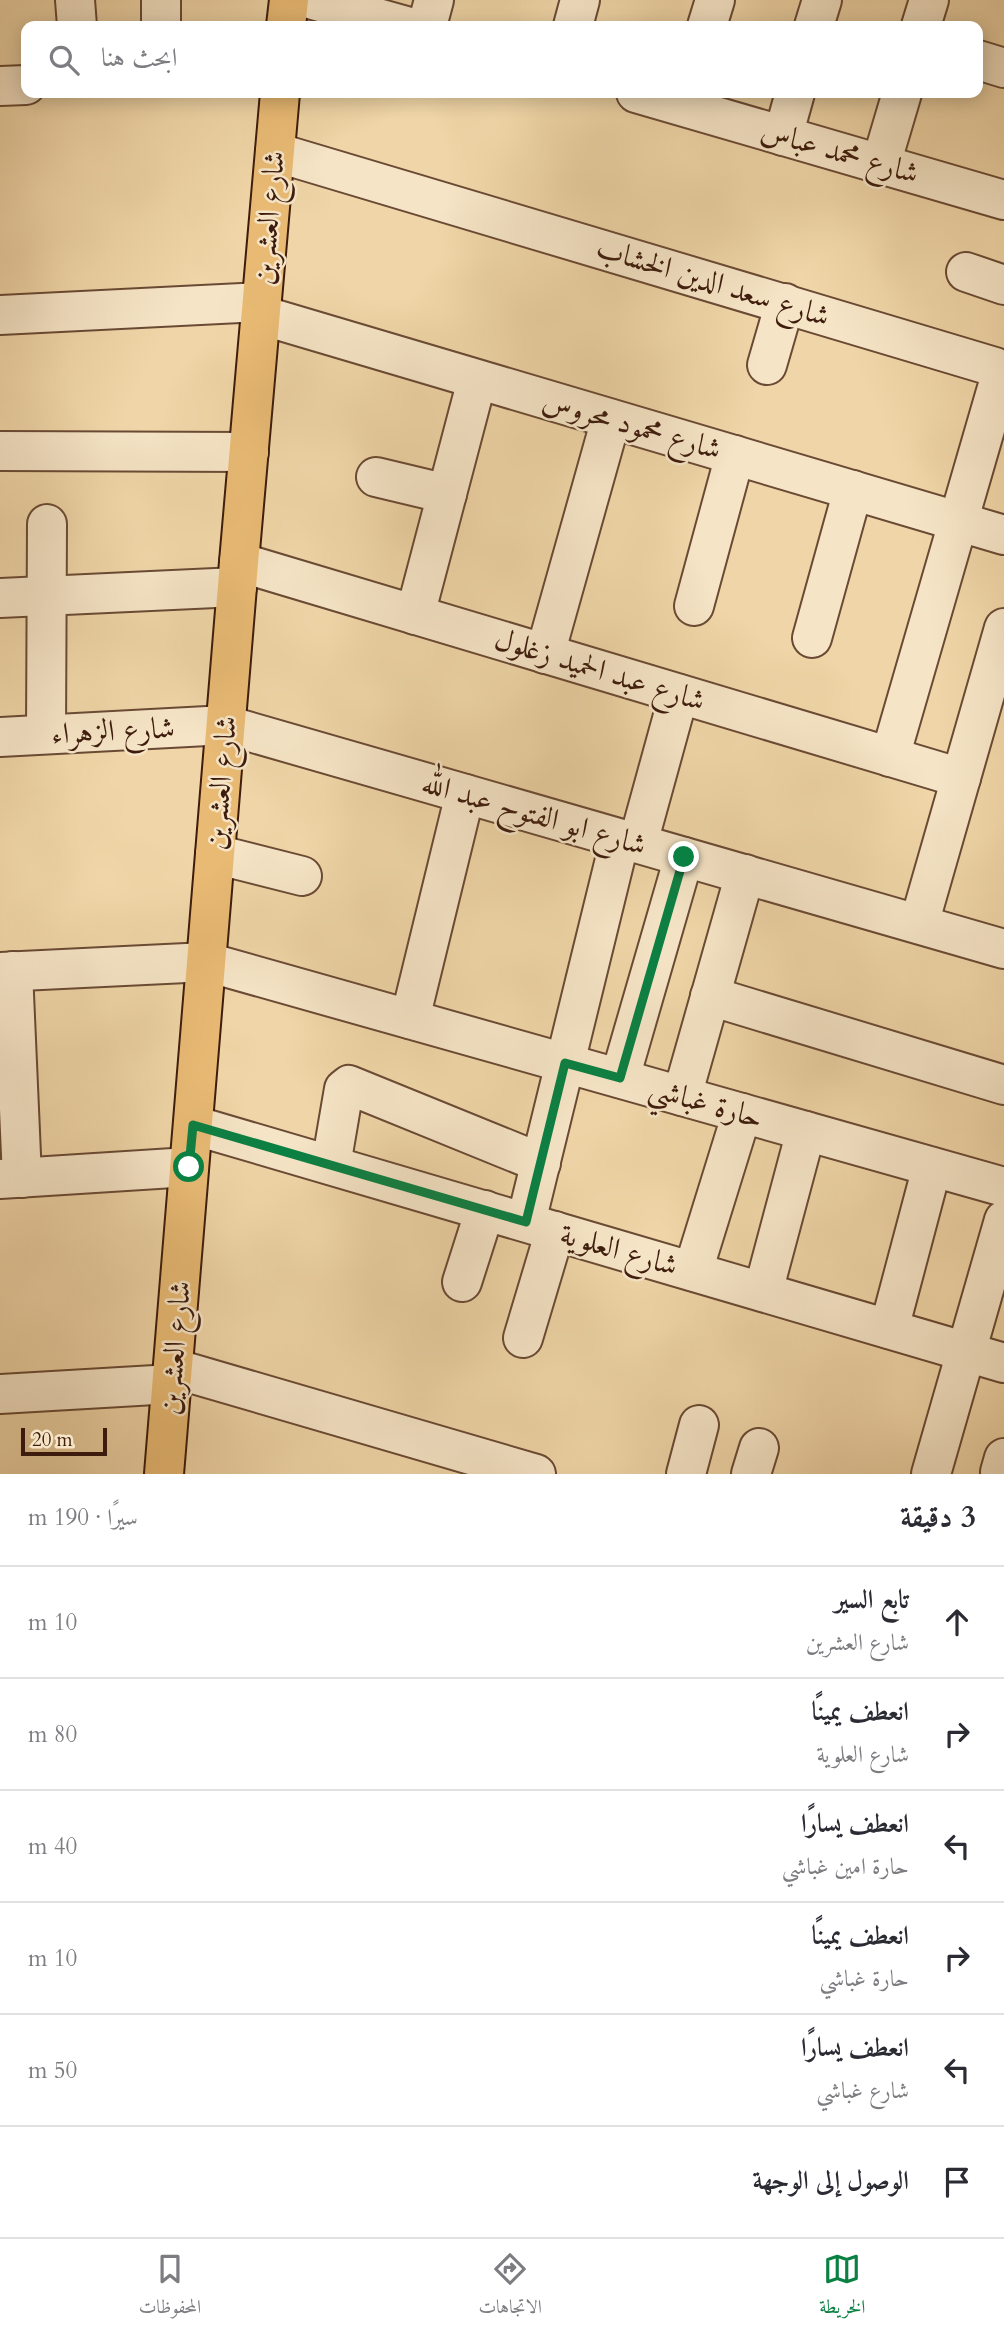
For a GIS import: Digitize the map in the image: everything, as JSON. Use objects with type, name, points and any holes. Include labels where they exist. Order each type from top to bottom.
[{"type":"main road","points":[[287,21],[289,0]]},
{"type":"main road","name":"شارع العشرين","points":[[164,1474],[238,575],[280,98]]},
{"type":"street","points":[[75,0],[77,21]]},
{"type":"street","points":[[161,0],[161,21]]},
{"type":"street","points":[[313,0],[388,21]]},
{"type":"street","points":[[428,21],[434,0]]},
{"type":"street","points":[[574,21],[580,0]]},
{"type":"street","points":[[709,21],[715,0]]},
{"type":"street","points":[[816,21],[822,0]]},
{"type":"street","points":[[923,21],[929,0]]},
{"type":"street","points":[[983,62],[1004,68]]},
{"type":"street","points":[[0,86],[21,85]]},
{"type":"street","points":[[783,136],[794,98]]},
{"type":"street","points":[[881,164],[901,98]]},
{"type":"street","name":"شارع محمد عباس","points":[[685,100],[783,136],[1004,200]]},
{"type":"street","name":"شارع سعد الدين الخشاب","points":[[275,152],[995,367],[1000,373],[999,381],[959,522]]},
{"type":"street","points":[[966,272],[1004,285]]},
{"type":"street","points":[[767,365],[785,303]]},
{"type":"street","name":"شارع محمود محروس","points":[[0,315],[261,309],[477,380],[1004,535]]},
{"type":"street","points":[[415,615],[477,380]]},
{"type":"street","points":[[545,654],[611,419]]},
{"type":"street","points":[[0,451],[249,452]]},
{"type":"street","points":[[694,606],[735,455]]},
{"type":"street","points":[[376,477],[447,494]]},
{"type":"street","points":[[812,638],[853,490]]},
{"type":"street","points":[[890,757],[959,522]]},
{"type":"street","points":[[46,734],[47,524]]},
{"type":"street","name":"شارع عبد الحميد زغلول","points":[[0,598],[47,597],[238,575],[415,615],[961,778]]},
{"type":"street","points":[[919,924],[1004,628]]},
{"type":"street","points":[[523,1338],[541,1226],[541,1163],[565,1063],[629,841],[679,694]]},
{"type":"street","name":"شارع الزهراء","points":[[0,737],[226,725]]},
{"type":"street","name":"شارع ابو الفتوح عبد الله","points":[[226,725],[1004,949]]},
{"type":"street","points":[[410,1019],[465,794]]},
{"type":"street","points":[[215,854],[302,876]]},
{"type":"street","points":[[620,1078],[684,857]]},
{"type":"street","points":[[682,1096],[745,874]]},
{"type":"street","name":"حارة غباشي","points":[[6,972],[207,962],[1004,1187]]},
{"type":"street","points":[[6,972],[11,1178],[189,1167]]},
{"type":"street","points":[[710,996],[1004,1085]]},
{"type":"street","points":[[331,1165],[344,1089],[349,1085],[541,1163]]},
{"type":"street","points":[[693,1271],[743,1113]]},
{"type":"street","name":"شارع العلوية","points":[[193,1125],[1004,1363]]},
{"type":"street","points":[[762,1292],[806,1131]]},
{"type":"street","points":[[889,1329],[932,1167]]},
{"type":"street","points":[[463,1282],[485,1210]]},
{"type":"street","points":[[931,1474],[1004,1220]]},
{"type":"street","points":[[0,1394],[172,1376],[519,1472]]},
{"type":"street","points":[[686,1474],[699,1424]]},
{"type":"route","points":[[189,1167],[193,1125],[526,1222],[565,1063],[620,1078],[684,857]]}]
